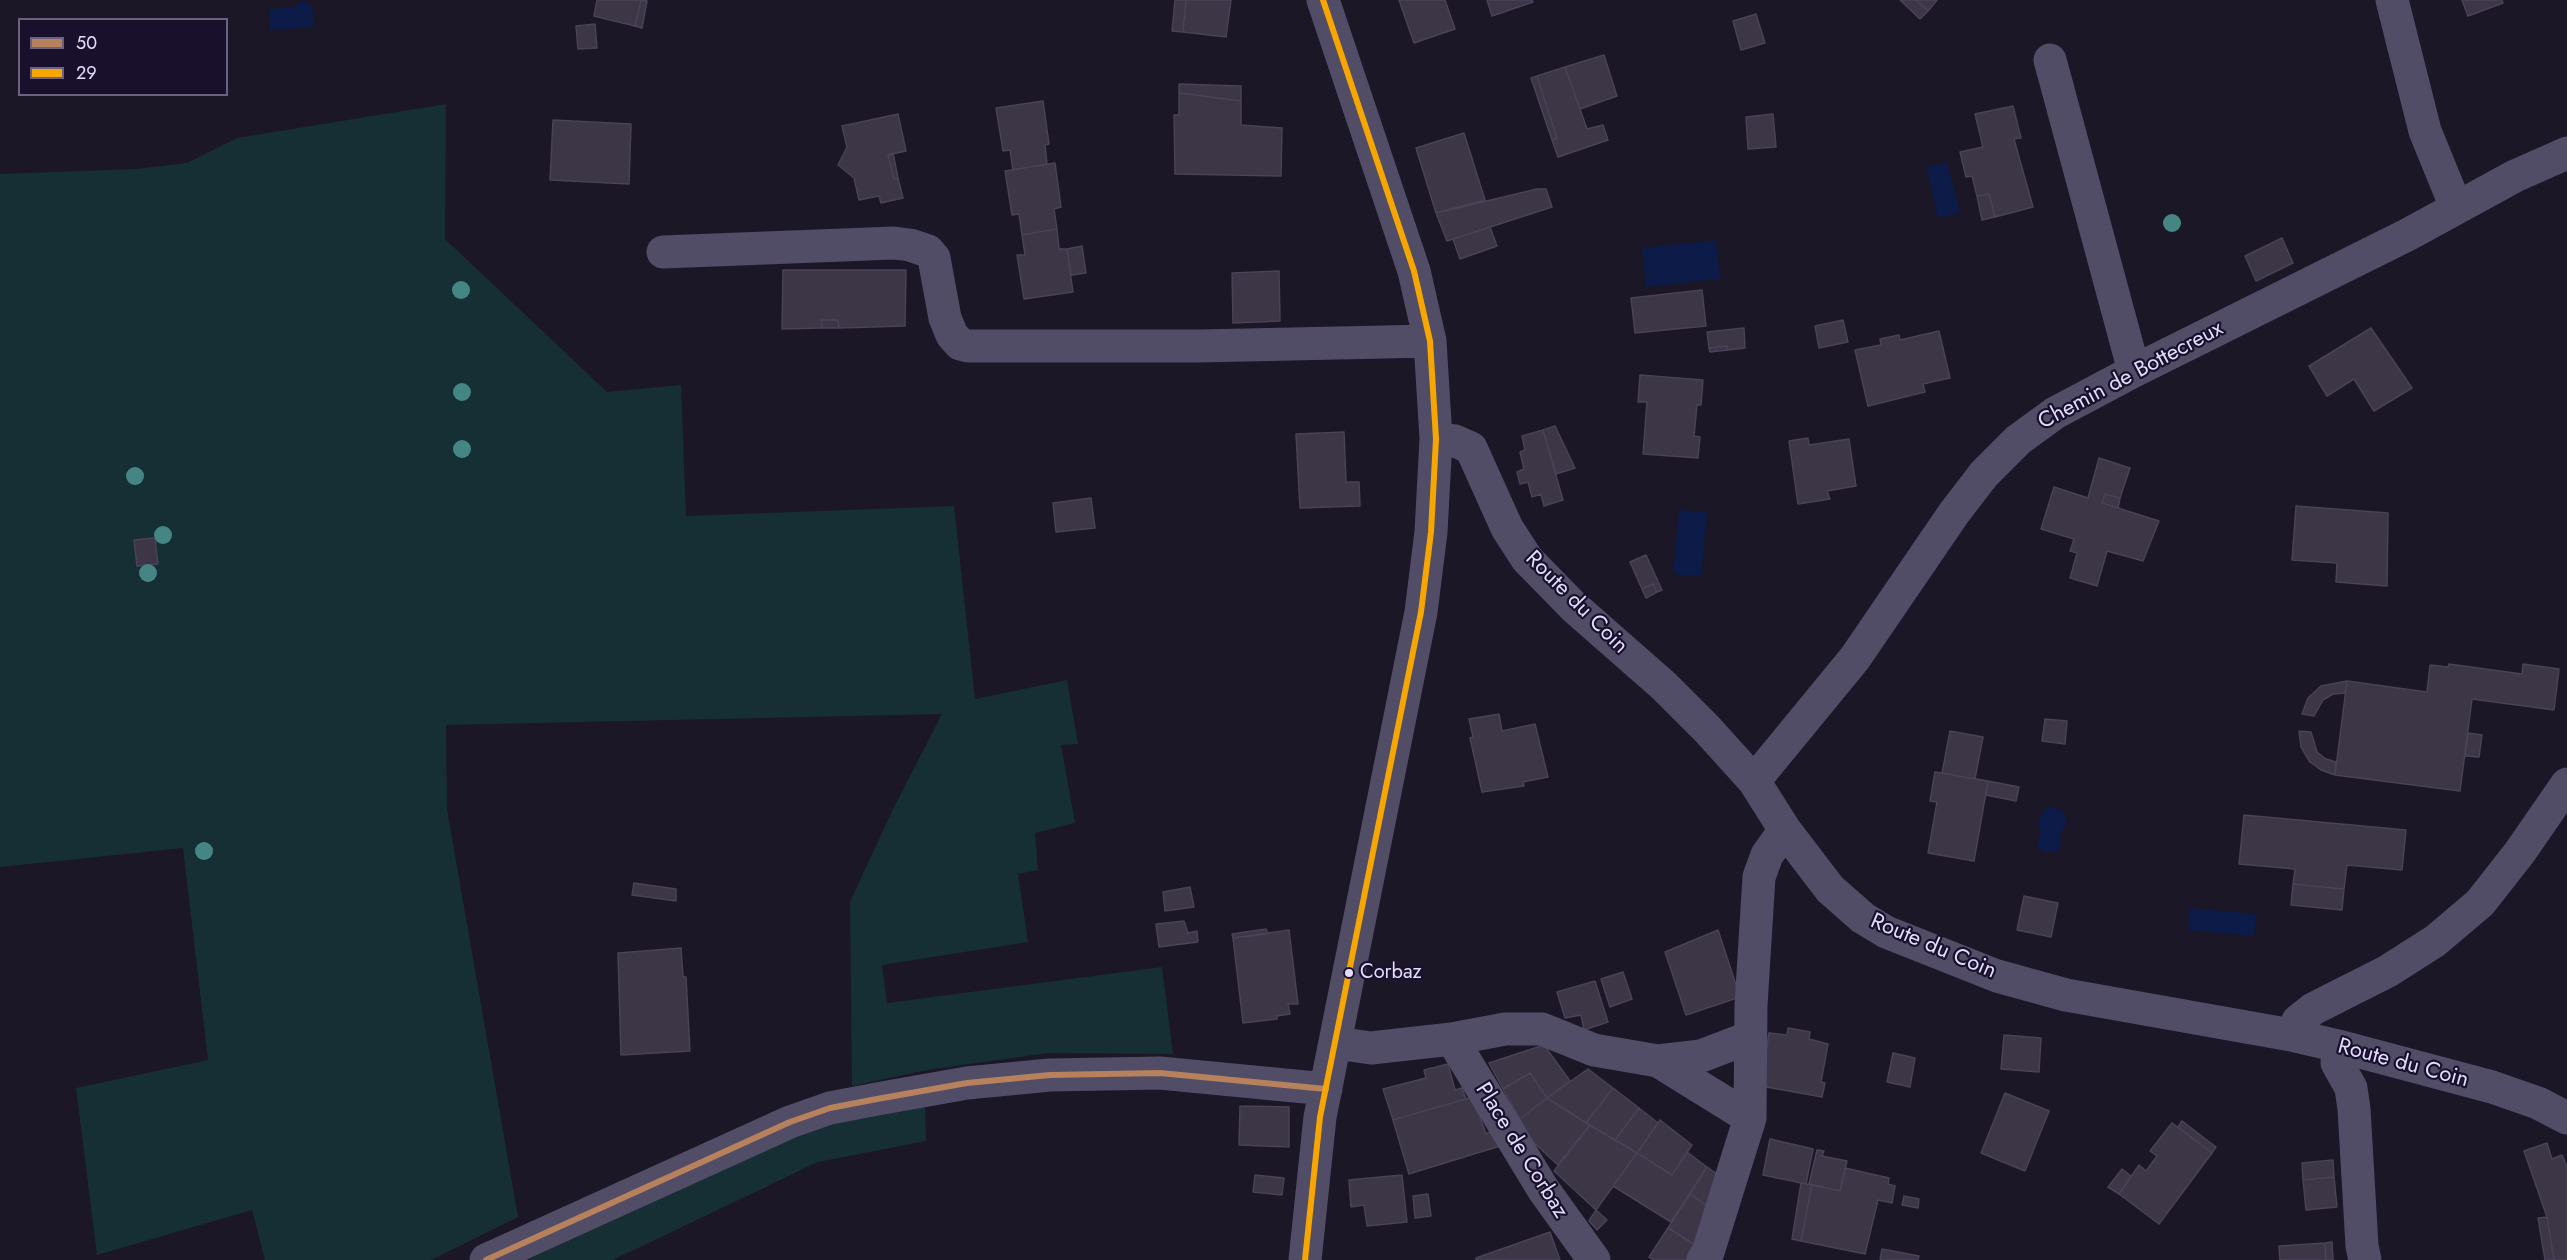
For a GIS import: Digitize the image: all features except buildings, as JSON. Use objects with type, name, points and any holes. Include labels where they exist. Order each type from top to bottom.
[{"type":"street","points":[[1305,1260],[1320,1118],[1421,612],[1431,532],[1436,438],[1430,341],[1410,261],[1323,0]]},
{"type":"street","points":[[2392,0],[2425,131],[2456,207]]},
{"type":"street","points":[[2050,60],[2134,371]]},
{"type":"street","name":"Chemin de Bottecreux","points":[[1754,781],[1855,658],[1954,513],[1984,474],[2018,440],[2055,413],[2134,371],[2567,153]]},
{"type":"street","points":[[663,252],[894,243],[910,245],[928,251],[934,258],[945,318],[952,335],[960,344],[968,346],[1200,346],[1430,341]]},
{"type":"street","name":"Route du Coin","points":[[1436,438],[1455,441],[1471,448],[1507,528],[1527,559],[1574,607],[1664,686],[1754,781],[1785,830],[1830,889],[1845,904],[1886,932],[1997,976],[2066,995],[2291,1035],[2338,1046],[2492,1087],[2538,1103],[2567,1118]]},
{"type":"street","points":[[2291,1035],[2298,1021],[2313,1009],[2388,971],[2435,941],[2480,903],[2520,852],[2567,784]]},
{"type":"street","points":[[1702,1260],[1708,1252],[1750,1118],[1751,1037],[1759,877],[1767,855],[1785,830]]},
{"type":"street","points":[[1336,1043],[1371,1048],[1452,1039],[1505,1029],[1542,1029],[1594,1050],[1658,1061],[1701,1056],[1751,1037]]},
{"type":"street","name":"Place de Corbaz","points":[[1452,1039],[1543,1190],[1594,1260]]},
{"type":"street","points":[[2338,1046],[2337,1063],[2351,1088],[2354,1109],[2362,1245],[2365,1260]]},
{"type":"street","points":[[1658,1061],[1750,1118]]},
{"type":"street","points":[[486,1260],[790,1122],[830,1108],[967,1083],[1050,1075],[1160,1073],[1326,1089]]},
{"type":"green space","points":[[446,104],[445,239],[607,392],[681,385],[686,516],[954,506],[975,699],[1067,680],[1078,744],[1061,745],[1075,823],[1035,833],[1038,870],[1018,874],[1028,942],[882,965],[887,1003],[1162,967],[1173,1054],[1048,1053],[927,1070],[852,1086],[850,902],[893,809],[942,714],[446,725],[447,809],[518,1217],[431,1260],[265,1260],[252,1210],[97,1255],[76,1088],[208,1060],[183,848],[0,867],[0,174],[136,169],[187,163],[237,138]]},
{"type":"green space","points":[[925,1105],[926,1141],[818,1162],[613,1260],[527,1260],[795,1137],[847,1120]]},
{"type":"water","points":[[300,1],[312,4],[314,27],[270,30],[269,9],[295,7]]},
{"type":"water","points":[[1947,163],[1960,213],[1938,218],[1926,167]]},
{"type":"water","points":[[1716,240],[1720,279],[1646,287],[1642,248]]},
{"type":"water","points":[[1679,510],[1707,512],[1701,576],[1673,574]]},
{"type":"water","points":[[2053,807],[2064,812],[2067,822],[2060,834],[2061,848],[2056,852],[2044,852],[2037,846],[2040,838],[2038,823],[2044,809]]},
{"type":"water","points":[[2190,908],[2256,914],[2254,936],[2188,930]]},
{"type":"transit line","name":"29","points":[[1305,1260],[1320,1117],[1421,612],[1431,532],[1436,439],[1430,341],[1414,271],[1323,0]]},
{"type":"transit line","name":"50","points":[[486,1260],[790,1122],[830,1108],[967,1083],[1050,1075],[1160,1073],[1326,1089]]},
{"type":"place","name":"Corbaz","points":[[1349,973]]}]
